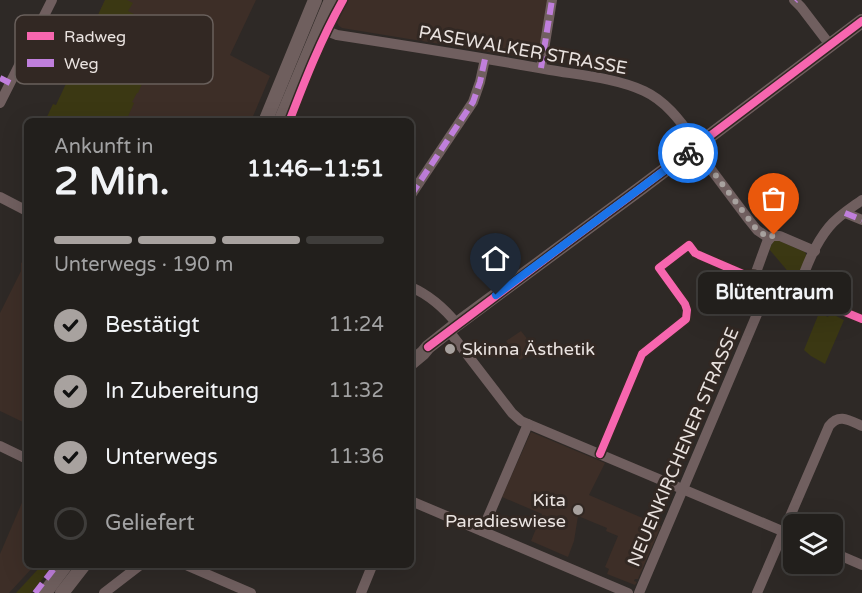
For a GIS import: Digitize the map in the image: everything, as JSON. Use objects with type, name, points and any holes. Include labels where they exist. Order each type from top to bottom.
[{"type":"main road","points":[[267,118],[315,0]]},
{"type":"main road","points":[[282,118],[331,0]]},
{"type":"main road","points":[[414,354],[428,347],[862,21]]},
{"type":"main road","points":[[414,360],[428,347]]},
{"type":"main road","points":[[45,593],[64,568]]},
{"type":"main road","points":[[62,593],[81,568]]},
{"type":"street","points":[[43,15],[52,0]]},
{"type":"street","points":[[541,68],[552,0]]},
{"type":"street","points":[[795,0],[830,45]]},
{"type":"street","name":"PASEWALKER STRASSE","points":[[319,28],[337,34],[616,82],[643,91],[664,104],[687,130],[696,147],[753,225],[769,238]]},
{"type":"street","points":[[414,190],[472,102],[480,82],[485,59]]},
{"type":"street","points":[[0,103],[5,81],[15,64]]},
{"type":"street","points":[[0,197],[24,209]]},
{"type":"street","points":[[797,292],[827,229],[862,200]]},
{"type":"street","points":[[845,213],[862,220]]},
{"type":"street","points":[[755,274],[769,238],[774,235],[815,251]]},
{"type":"street","points":[[600,454],[642,354],[683,322],[687,314],[685,304],[659,268],[689,245],[695,253],[743,274],[755,274],[862,319]]},
{"type":"street","name":"NEUENKIRCHENER STRASSE","points":[[639,593],[771,281]]},
{"type":"street","points":[[414,289],[450,315],[453,328],[512,413],[521,421],[783,531]]},
{"type":"street","points":[[797,514],[831,423],[843,418],[862,426]]},
{"type":"street","points":[[482,531],[528,424]]},
{"type":"street","points":[[0,446],[24,458]]},
{"type":"street","points":[[414,502],[628,593]]},
{"type":"street","points":[[758,593],[783,545]]},
{"type":"street","points":[[843,557],[862,565]]},
{"type":"street","points":[[104,593],[136,568]]},
{"type":"street","points":[[193,568],[251,593]]},
{"type":"street","points":[[361,593],[371,568]]},
{"type":"shaded area","points":[[105,0],[256,0],[230,55],[270,76],[252,118],[51,118],[66,84],[213,84],[213,15],[98,15]]},
{"type":"shaded area","points":[[105,0],[127,0],[133,3],[128,11],[133,15],[98,15]]},
{"type":"shaded area","points":[[346,0],[548,0],[538,60],[342,28],[336,21]]},
{"type":"shaded area","points":[[66,84],[142,84],[132,102],[134,103],[127,118],[46,118],[53,104],[56,105]]},
{"type":"shaded area","points":[[775,239],[805,252],[807,257],[796,281],[769,249]]},
{"type":"shaded area","points":[[24,261],[24,423],[0,411],[0,313],[21,271],[21,263]]},
{"type":"shaded area","points":[[819,313],[828,317],[830,313],[844,320],[825,364],[804,350]]},
{"type":"shaded area","points":[[521,331],[535,349],[520,360],[506,341]]},
{"type":"shaded area","name":"Kita Paradieswiese","points":[[531,432],[605,463],[589,495],[661,526],[638,579],[634,581],[637,582],[635,585],[607,574],[609,569],[605,567],[618,536],[606,531],[607,528],[578,516],[574,541],[568,557],[531,541],[542,514],[502,497]]},
{"type":"shaded area","points":[[24,498],[24,568],[32,568],[9,593],[0,593],[0,554]]},
{"type":"shaded area","points":[[39,568],[51,568],[31,593],[16,593]]},
{"type":"marked path","points":[[541,68],[552,0]]},
{"type":"marked path","points":[[414,190],[473,102],[485,59]]},
{"type":"marked path","points":[[0,78],[10,83]]},
{"type":"marked path","points":[[845,213],[862,220]]},
{"type":"marked path","points":[[35,593],[54,568]]},
{"type":"cycle path","points":[[291,118],[320,45],[343,0]]},
{"type":"cycle path","points":[[428,347],[862,21]]},
{"type":"cycle path","points":[[600,454],[642,354],[686,319],[685,304],[659,268],[689,245],[695,253],[743,274],[755,275],[862,319]]},
{"type":"way so far","points":[[688,153],[695,148],[757,230],[769,238],[774,235]]},
{"type":"place","name":"Blütentraum","points":[[774,235]]},
{"type":"place","name":"Skinna Ästhetik","points":[[450,349]]},
{"type":"place","name":"Kita Paradieswiese","points":[[578,510]]},
{"type":"route","points":[[496,295],[688,153]]}]
